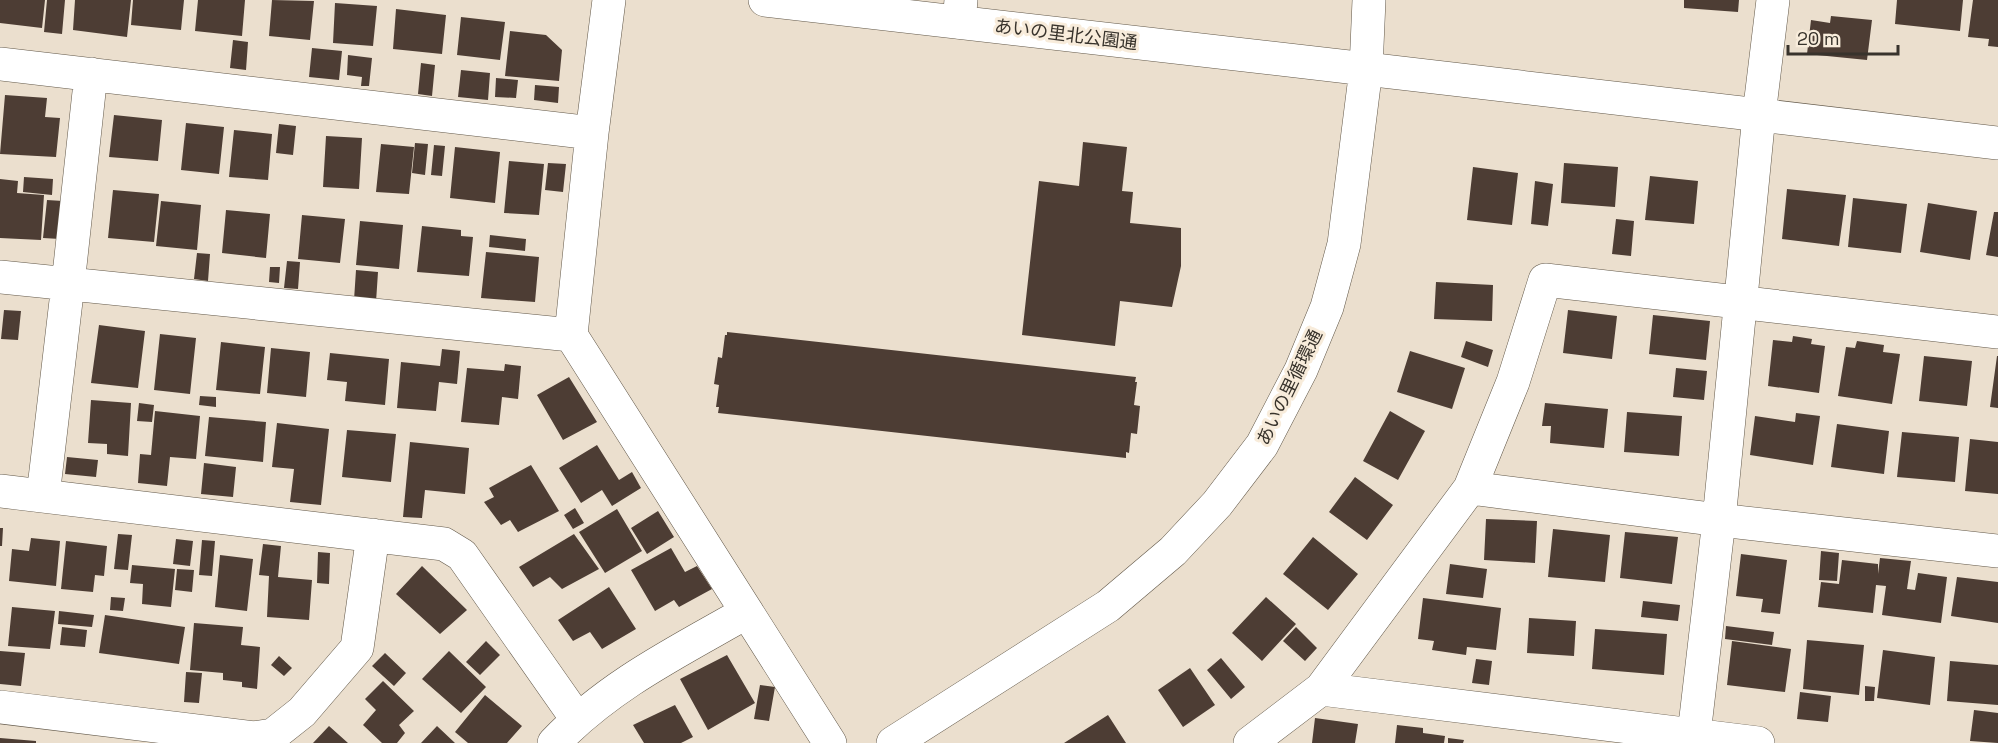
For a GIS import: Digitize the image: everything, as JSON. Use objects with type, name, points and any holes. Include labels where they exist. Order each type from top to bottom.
[{"type":"street","points":[[609,0],[592,133],[571,335],[830,743]]},
{"type":"street","name":"あいの里北公園通","points":[[765,0],[960,11],[1366,69],[1998,143]]},
{"type":"street","name":"あいの里循環通","points":[[893,743],[1108,606],[1173,550],[1217,504],[1262,445],[1301,370],[1327,307],[1344,244],[1366,69],[1369,0]]},
{"type":"street","points":[[1693,739],[1719,520],[1759,115],[1773,0]]},
{"type":"street","points":[[0,64],[592,133]]},
{"type":"street","points":[[43,496],[91,74]]},
{"type":"street","points":[[0,277],[571,335]]},
{"type":"street","points":[[1250,743],[1320,689],[1470,488],[1513,382],[1545,280],[1998,332]]},
{"type":"street","points":[[1470,488],[1719,520],[1998,551]]},
{"type":"street","points":[[0,491],[444,544],[462,555],[577,719]]},
{"type":"street","points":[[0,707],[77,730],[254,738],[273,735],[302,712],[357,648],[373,535]]},
{"type":"street","points":[[555,743],[577,719],[631,678],[747,612]]},
{"type":"street","points":[[1320,689],[1693,739],[1758,743]]},
{"type":"building","points":[[0,0],[45,0],[42,28],[0,23]]},
{"type":"building","points":[[47,0],[65,0],[62,34],[44,32]]},
{"type":"building","points":[[75,0],[131,0],[127,37],[73,30]]},
{"type":"building","points":[[133,0],[184,0],[181,30],[131,25]]},
{"type":"building","points":[[198,0],[245,0],[242,36],[195,31]]},
{"type":"building","points":[[272,0],[314,1],[310,40],[269,36]]},
{"type":"building","points":[[1684,0],[1739,0],[1738,12],[1684,8]]},
{"type":"building","points":[[1897,0],[1963,0],[1960,31],[1895,24]]},
{"type":"building","points":[[1973,0],[1998,0],[1998,47],[1988,46],[1989,39],[1968,37]]},
{"type":"building","points":[[335,3],[377,6],[373,46],[333,43]]},
{"type":"building","points":[[396,9],[446,15],[442,54],[393,49]]},
{"type":"building","points":[[1831,16],[1872,20],[1867,60],[1807,54],[1811,20],[1830,23]]},
{"type":"building","points":[[461,17],[505,22],[500,60],[457,55]]},
{"type":"building","points":[[510,31],[546,35],[562,50],[559,81],[505,76]]},
{"type":"building","points":[[233,40],[248,42],[246,70],[230,68]]},
{"type":"building","points":[[312,48],[342,51],[339,80],[309,77]]},
{"type":"building","points":[[348,55],[372,58],[369,86],[361,86],[362,77],[347,75]]},
{"type":"building","points":[[421,63],[435,65],[432,96],[418,94]]},
{"type":"building","points":[[461,70],[490,73],[488,100],[458,97]]},
{"type":"building","points":[[496,78],[518,80],[516,98],[495,97]]},
{"type":"building","points":[[535,85],[559,87],[558,103],[534,100]]},
{"type":"building","points":[[5,95],[47,98],[45,117],[60,118],[56,157],[0,154]]},
{"type":"building","points":[[114,115],[162,120],[158,161],[109,157]]},
{"type":"building","points":[[186,123],[224,127],[219,174],[181,170]]},
{"type":"building","points":[[279,124],[296,126],[293,155],[276,153]]},
{"type":"building","points":[[234,130],[272,134],[268,180],[229,177]]},
{"type":"building","points":[[326,136],[362,138],[359,189],[323,187]]},
{"type":"building","points":[[1083,142],[1127,147],[1122,191],[1133,192],[1130,223],[1181,228],[1181,266],[1172,307],[1120,301],[1115,346],[1022,335],[1039,181],[1079,186]]},
{"type":"building","points":[[415,143],[428,144],[425,175],[412,173]]},
{"type":"building","points":[[381,144],[414,147],[409,194],[376,192]]},
{"type":"building","points":[[434,145],[445,146],[442,176],[431,175]]},
{"type":"building","points":[[455,147],[500,152],[495,203],[450,198]]},
{"type":"building","points":[[509,161],[544,164],[539,215],[504,213]]},
{"type":"building","points":[[548,163],[566,164],[563,192],[545,190]]},
{"type":"building","points":[[1564,163],[1618,167],[1615,207],[1561,203]]},
{"type":"building","points":[[1473,167],[1518,173],[1512,225],[1467,220]]},
{"type":"building","points":[[1650,176],[1698,181],[1694,224],[1645,220]]},
{"type":"building","points":[[24,177],[53,179],[52,195],[23,192]]},
{"type":"building","points":[[0,179],[18,181],[17,193],[44,195],[41,240],[0,238]]},
{"type":"building","points":[[1535,181],[1553,184],[1548,226],[1531,224]]},
{"type":"building","points":[[1787,189],[1846,195],[1839,246],[1782,239]]},
{"type":"building","points":[[113,190],[159,194],[154,242],[108,238]]},
{"type":"building","points":[[1853,198],[1907,204],[1901,253],[1848,247]]},
{"type":"building","points":[[47,200],[63,201],[60,239],[43,238]]},
{"type":"building","points":[[161,201],[201,205],[197,250],[156,246]]},
{"type":"building","points":[[1928,203],[1977,211],[1970,260],[1920,252]]},
{"type":"building","points":[[226,210],[270,214],[266,258],[222,253]]},
{"type":"building","points":[[1994,212],[1998,212],[1998,257],[1986,255]]},
{"type":"building","points":[[302,215],[345,219],[340,263],[298,259]]},
{"type":"building","points":[[1616,219],[1634,221],[1631,256],[1612,254]]},
{"type":"building","points":[[360,221],[403,225],[399,269],[356,265]]},
{"type":"building","points":[[422,226],[461,230],[461,236],[473,237],[469,276],[417,272]]},
{"type":"building","points":[[490,235],[526,239],[525,251],[489,247]]},
{"type":"building","points":[[486,252],[539,257],[535,302],[481,298]]},
{"type":"building","points":[[197,253],[210,254],[208,281],[194,279]]},
{"type":"building","points":[[287,261],[300,262],[298,289],[284,288]]},
{"type":"building","points":[[270,267],[280,267],[279,283],[269,282]]},
{"type":"building","points":[[356,270],[378,272],[376,302],[354,300]]},
{"type":"building","points":[[1436,282],[1493,285],[1492,321],[1434,319]]},
{"type":"building","points":[[4,310],[21,311],[18,340],[1,339]]},
{"type":"building","points":[[1568,310],[1617,316],[1612,359],[1563,353]]},
{"type":"building","points":[[1653,315],[1710,321],[1706,360],[1649,354]]},
{"type":"building","points":[[99,325],[145,331],[138,388],[91,383]]},
{"type":"building","points":[[727,332],[1136,377],[1134,405],[1140,406],[1137,434],[1131,433],[1129,453],[1126,452],[1126,458],[718,413],[719,407],[716,407],[719,385],[714,384],[718,357],[722,358]]},
{"type":"building","points":[[160,334],[196,338],[190,394],[154,390]]},
{"type":"building","points":[[1793,336],[1812,339],[1811,344],[1825,346],[1819,393],[1768,386],[1773,340],[1792,342]]},
{"type":"building","points":[[1466,341],[1493,350],[1488,367],[1461,357]]},
{"type":"building","points":[[1857,341],[1884,345],[1883,352],[1900,354],[1892,404],[1838,396],[1846,347],[1855,348]]},
{"type":"building","points":[[221,342],[265,347],[260,394],[216,390]]},
{"type":"building","points":[[271,348],[310,352],[306,397],[267,393]]},
{"type":"building","points":[[442,349],[460,351],[457,384],[439,382],[436,411],[397,408],[401,362],[440,366]]},
{"type":"building","points":[[1410,351],[1465,368],[1452,409],[1397,392]]},
{"type":"building","points":[[330,353],[389,359],[385,405],[345,401],[347,382],[327,380]]},
{"type":"building","points":[[1924,356],[1972,361],[1967,406],[1919,401]]},
{"type":"building","points":[[1998,356],[1998,408],[1990,407]]},
{"type":"building","points":[[505,364],[521,366],[518,399],[502,397],[499,425],[461,422],[467,368],[504,371]]},
{"type":"building","points":[[1676,368],[1707,371],[1704,400],[1673,397]]},
{"type":"building","points":[[569,377],[597,422],[563,440],[537,395]]},
{"type":"building","points":[[200,396],[216,397],[216,407],[199,405]]},
{"type":"building","points":[[91,400],[131,403],[128,456],[107,454],[107,444],[88,443]]},
{"type":"building","points":[[139,403],[154,405],[152,422],[137,421]]},
{"type":"building","points":[[1545,403],[1608,409],[1604,448],[1550,443],[1551,426],[1542,426]]},
{"type":"building","points":[[155,411],[200,416],[196,459],[170,457],[167,486],[138,483],[140,454],[151,455]]},
{"type":"building","points":[[1390,411],[1425,431],[1398,480],[1363,461]]},
{"type":"building","points":[[1627,412],[1682,416],[1679,456],[1624,452]]},
{"type":"building","points":[[1796,413],[1820,416],[1813,465],[1750,455],[1755,416],[1795,422]]},
{"type":"building","points":[[209,417],[266,422],[263,462],[205,456]]},
{"type":"building","points":[[277,423],[329,429],[321,505],[290,502],[294,469],[272,467]]},
{"type":"building","points":[[1837,424],[1889,431],[1884,474],[1831,467]]},
{"type":"building","points":[[347,430],[396,434],[391,482],[342,477]]},
{"type":"building","points":[[1902,432],[1959,437],[1955,482],[1897,477]]},
{"type":"building","points":[[1970,439],[1998,442],[1998,494],[1965,491]]},
{"type":"building","points":[[410,442],[469,448],[465,494],[425,490],[422,518],[403,517]]},
{"type":"building","points":[[597,445],[619,480],[632,472],[641,488],[612,506],[602,490],[581,503],[559,468]]},
{"type":"building","points":[[67,457],[98,460],[96,477],[65,474]]},
{"type":"building","points":[[204,463],[236,467],[233,497],[201,494]]},
{"type":"building","points":[[531,465],[559,511],[518,532],[510,520],[501,525],[484,502],[494,497],[489,488]]},
{"type":"building","points":[[1355,477],[1393,505],[1367,540],[1329,512]]},
{"type":"building","points":[[575,508],[584,523],[573,529],[564,515]]},
{"type":"building","points":[[617,509],[642,551],[605,573],[579,532]]},
{"type":"building","points":[[658,511],[674,537],[647,554],[631,528]]},
{"type":"building","points":[[1486,519],[1537,521],[1535,563],[1484,560]]},
{"type":"building","points":[[0,528],[3,528],[2,546],[0,546]]},
{"type":"building","points":[[1553,529],[1610,535],[1605,582],[1548,577]]},
{"type":"building","points":[[1625,532],[1678,537],[1672,584],[1620,578]]},
{"type":"building","points":[[118,534],[132,535],[128,570],[114,569]]},
{"type":"building","points":[[574,534],[599,569],[562,589],[550,577],[533,587],[519,567]]},
{"type":"building","points":[[1313,537],[1358,574],[1328,610],[1283,574]]},
{"type":"building","points":[[31,538],[60,541],[56,586],[9,581],[12,549],[29,551]]},
{"type":"building","points":[[176,539],[193,541],[190,566],[173,564]]},
{"type":"building","points":[[202,540],[215,541],[212,576],[199,575]]},
{"type":"building","points":[[66,541],[107,546],[104,576],[95,575],[93,592],[61,589]]},
{"type":"building","points":[[263,544],[281,546],[278,577],[312,580],[309,620],[267,617],[269,576],[259,575]]},
{"type":"building","points":[[671,548],[685,572],[697,566],[712,589],[679,607],[674,600],[655,611],[631,570]]},
{"type":"building","points":[[1821,551],[1839,553],[1837,581],[1819,580]]},
{"type":"building","points":[[318,552],[330,553],[329,584],[317,583]]},
{"type":"building","points":[[1741,554],[1787,560],[1780,614],[1761,612],[1763,599],[1736,596]]},
{"type":"building","points":[[220,555],[253,559],[247,611],[215,607]]},
{"type":"building","points":[[1880,558],[1911,561],[1907,589],[1915,590],[1918,573],[1947,577],[1941,623],[1882,615],[1886,586],[1876,585],[1873,613],[1818,607],[1821,582],[1839,584],[1842,560],[1878,564],[1878,574]]},
{"type":"building","points":[[1450,564],[1487,569],[1483,598],[1446,594]]},
{"type":"building","points":[[132,565],[175,569],[171,607],[142,604],[143,584],[130,583]]},
{"type":"building","points":[[422,566],[467,610],[440,634],[396,594]]},
{"type":"building","points":[[177,569],[194,570],[192,592],[175,590]]},
{"type":"building","points":[[1957,577],[1998,582],[1998,623],[1951,616]]},
{"type":"building","points":[[609,587],[636,629],[602,649],[590,632],[573,641],[558,620]]},
{"type":"building","points":[[111,597],[125,598],[123,611],[110,610]]},
{"type":"building","points":[[1266,597],[1296,624],[1262,661],[1232,633]]},
{"type":"building","points":[[1423,598],[1501,608],[1496,650],[1467,647],[1466,655],[1432,650],[1434,641],[1418,639]]},
{"type":"building","points":[[1643,601],[1680,605],[1678,621],[1641,617]]},
{"type":"building","points":[[12,607],[55,611],[50,649],[8,646]]},
{"type":"building","points":[[59,611],[94,615],[92,627],[58,624]]},
{"type":"building","points":[[105,615],[185,627],[179,664],[99,653]]},
{"type":"building","points":[[1529,618],[1576,621],[1574,656],[1527,653]]},
{"type":"building","points":[[194,623],[243,627],[241,645],[260,647],[257,689],[242,687],[242,682],[223,680],[223,673],[190,670]]},
{"type":"building","points":[[1726,626],[1774,632],[1772,645],[1725,639]]},
{"type":"building","points":[[62,627],[87,630],[85,647],[60,645]]},
{"type":"building","points":[[1296,627],[1317,648],[1305,661],[1283,641]]},
{"type":"building","points":[[1595,629],[1667,634],[1664,675],[1592,669]]},
{"type":"building","points":[[1807,640],[1864,645],[1859,695],[1803,689]]},
{"type":"building","points":[[486,641],[500,655],[480,675],[466,662]]},
{"type":"building","points":[[1732,641],[1791,649],[1785,692],[1727,685]]},
{"type":"building","points":[[1883,650],[1935,657],[1930,705],[1877,698]]},
{"type":"building","points":[[0,651],[25,653],[21,686],[0,684]]},
{"type":"building","points":[[449,651],[486,687],[461,713],[422,679]]},
{"type":"building","points":[[385,653],[406,673],[394,686],[372,666]]},
{"type":"building","points":[[727,655],[755,703],[708,730],[680,679]]},
{"type":"building","points":[[279,656],[292,668],[284,676],[271,665]]},
{"type":"building","points":[[1221,658],[1245,687],[1231,699],[1207,670]]},
{"type":"building","points":[[1476,659],[1492,661],[1489,685],[1472,683]]},
{"type":"building","points":[[1950,661],[1998,665],[1998,705],[1947,701]]},
{"type":"building","points":[[1190,668],[1215,705],[1183,727],[1158,690]]},
{"type":"building","points":[[186,672],[202,673],[199,703],[184,702]]},
{"type":"building","points":[[383,681],[414,711],[399,725],[405,733],[397,743],[382,743],[363,725],[376,710],[365,699]]},
{"type":"building","points":[[760,685],[775,687],[769,721],[754,719]]},
{"type":"building","points":[[1865,686],[1875,687],[1874,701],[1865,701]]},
{"type":"building","points":[[1800,692],[1831,696],[1828,722],[1797,719]]},
{"type":"building","points":[[485,695],[522,726],[507,743],[468,743],[455,732]]},
{"type":"building","points":[[675,705],[693,737],[681,743],[644,743],[633,725]]},
{"type":"building","points":[[1974,710],[1998,713],[1998,743],[1970,741]]},
{"type":"building","points":[[1108,715],[1126,743],[1064,743]]},
{"type":"building","points":[[1315,718],[1358,724],[1355,743],[1312,743]]},
{"type":"building","points":[[1397,725],[1423,728],[1423,733],[1445,736],[1444,743],[1395,743]]},
{"type":"building","points":[[329,726],[348,743],[313,743]]},
{"type":"building","points":[[437,726],[455,743],[421,743]]},
{"type":"building","points":[[0,738],[36,741],[36,743],[0,743]]},
{"type":"building","points":[[1448,738],[1464,740],[1463,743],[1448,743]]}]
